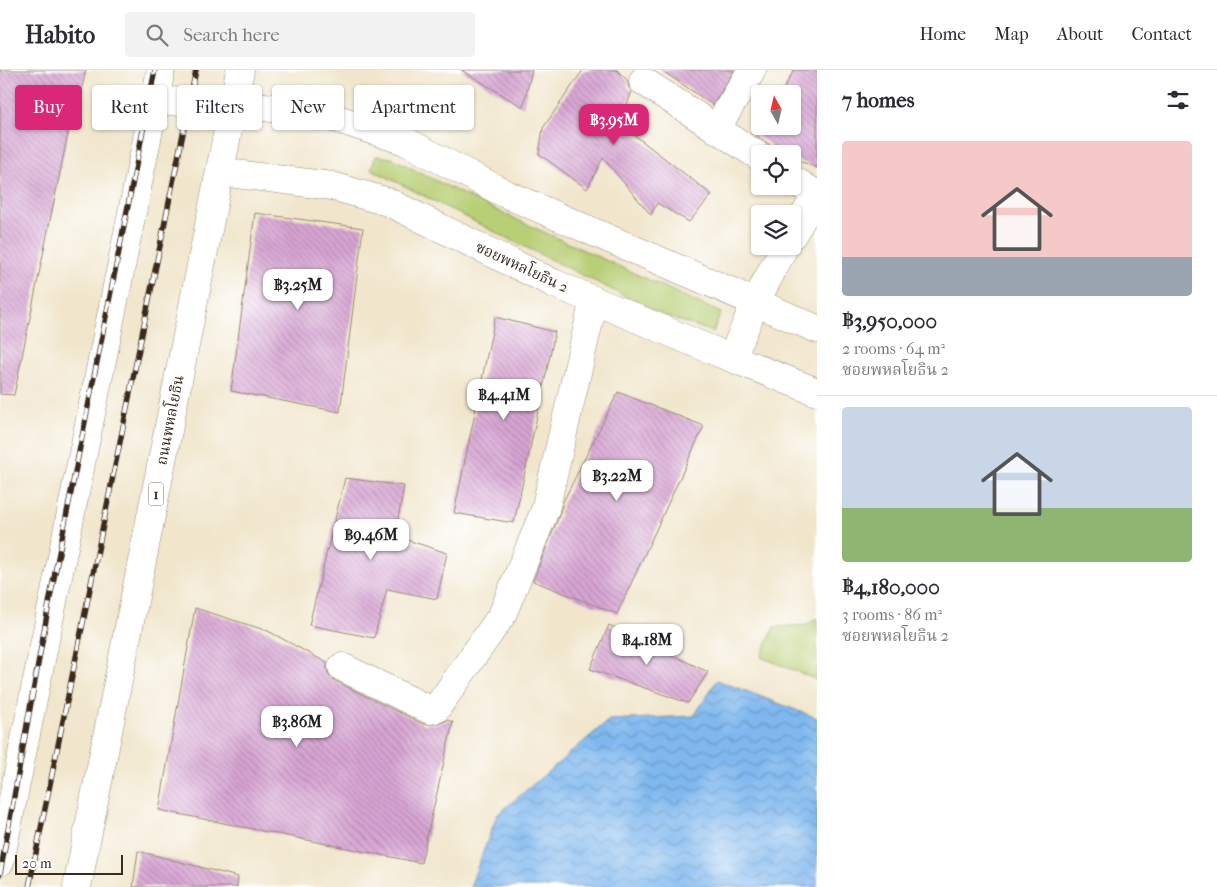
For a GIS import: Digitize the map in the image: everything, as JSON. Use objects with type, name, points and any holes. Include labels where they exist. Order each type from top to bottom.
[{"type":"street","points":[[157,85],[160,70]]},
{"type":"street","name":"ถนนพหลโยธิน","points":[[237,85],[240,70]]},
{"type":"street","points":[[716,129],[752,70]]},
{"type":"street","points":[[643,81],[751,151]]},
{"type":"street","points":[[262,107],[338,119],[405,141],[506,194],[817,329]]},
{"type":"street","points":[[0,862],[147,130]]},
{"type":"street","name":"ถนนพหลโยธิน","points":[[77,887],[228,130]]},
{"type":"street","name":"ซอยพหลโยธิน 2","points":[[220,172],[332,186],[388,202],[553,283],[817,392]]},
{"type":"street","points":[[801,185],[817,195],[801,221]]},
{"type":"street","points":[[732,358],[755,303],[780,255]]},
{"type":"street","points":[[342,667],[430,710],[436,709],[462,675],[502,615],[545,510],[594,300]]},
{"type":"green space","points":[[376,156],[392,158],[472,199],[721,313],[713,332],[665,316],[371,169]]},
{"type":"green space","points":[[817,618],[817,680],[761,657],[774,627],[807,625]]},
{"type":"water","points":[[717,680],[817,718],[817,887],[470,887],[497,815],[609,720],[694,716]]},
{"type":"building","points":[[0,70],[86,70],[82,88],[82,85],[15,85],[15,130],[69,130],[14,395],[0,394]]},
{"type":"building","points":[[461,70],[532,70],[523,107]]},
{"type":"building","points":[[583,70],[617,70],[627,80],[632,91],[620,124],[712,195],[689,222],[657,203],[651,215],[603,158],[587,189],[539,154],[543,128]]},
{"type":"building","points":[[661,70],[734,70],[713,105]]},
{"type":"building","points":[[794,70],[817,70],[817,168],[801,162],[801,145],[770,145],[757,136],[801,135],[801,85],[786,85]]},
{"type":"building","points":[[255,213],[363,228],[340,412],[231,391]]},
{"type":"building","points":[[495,317],[555,332],[514,523],[454,513]]},
{"type":"building","points":[[618,392],[704,426],[617,614],[533,581],[563,502]]},
{"type":"building","points":[[345,478],[404,486],[395,536],[447,553],[437,599],[387,589],[374,638],[309,625]]},
{"type":"building","points":[[195,608],[268,631],[327,663],[329,675],[335,681],[423,724],[439,724],[447,720],[453,722],[421,863],[159,810]]},
{"type":"building","points":[[609,625],[708,672],[688,703],[590,669]]},
{"type":"building","points":[[138,851],[238,877],[237,887],[133,887]]},
{"type":"railway","points":[[0,874],[50,598],[155,70]]},
{"type":"railway","points":[[29,887],[196,70]]}]
